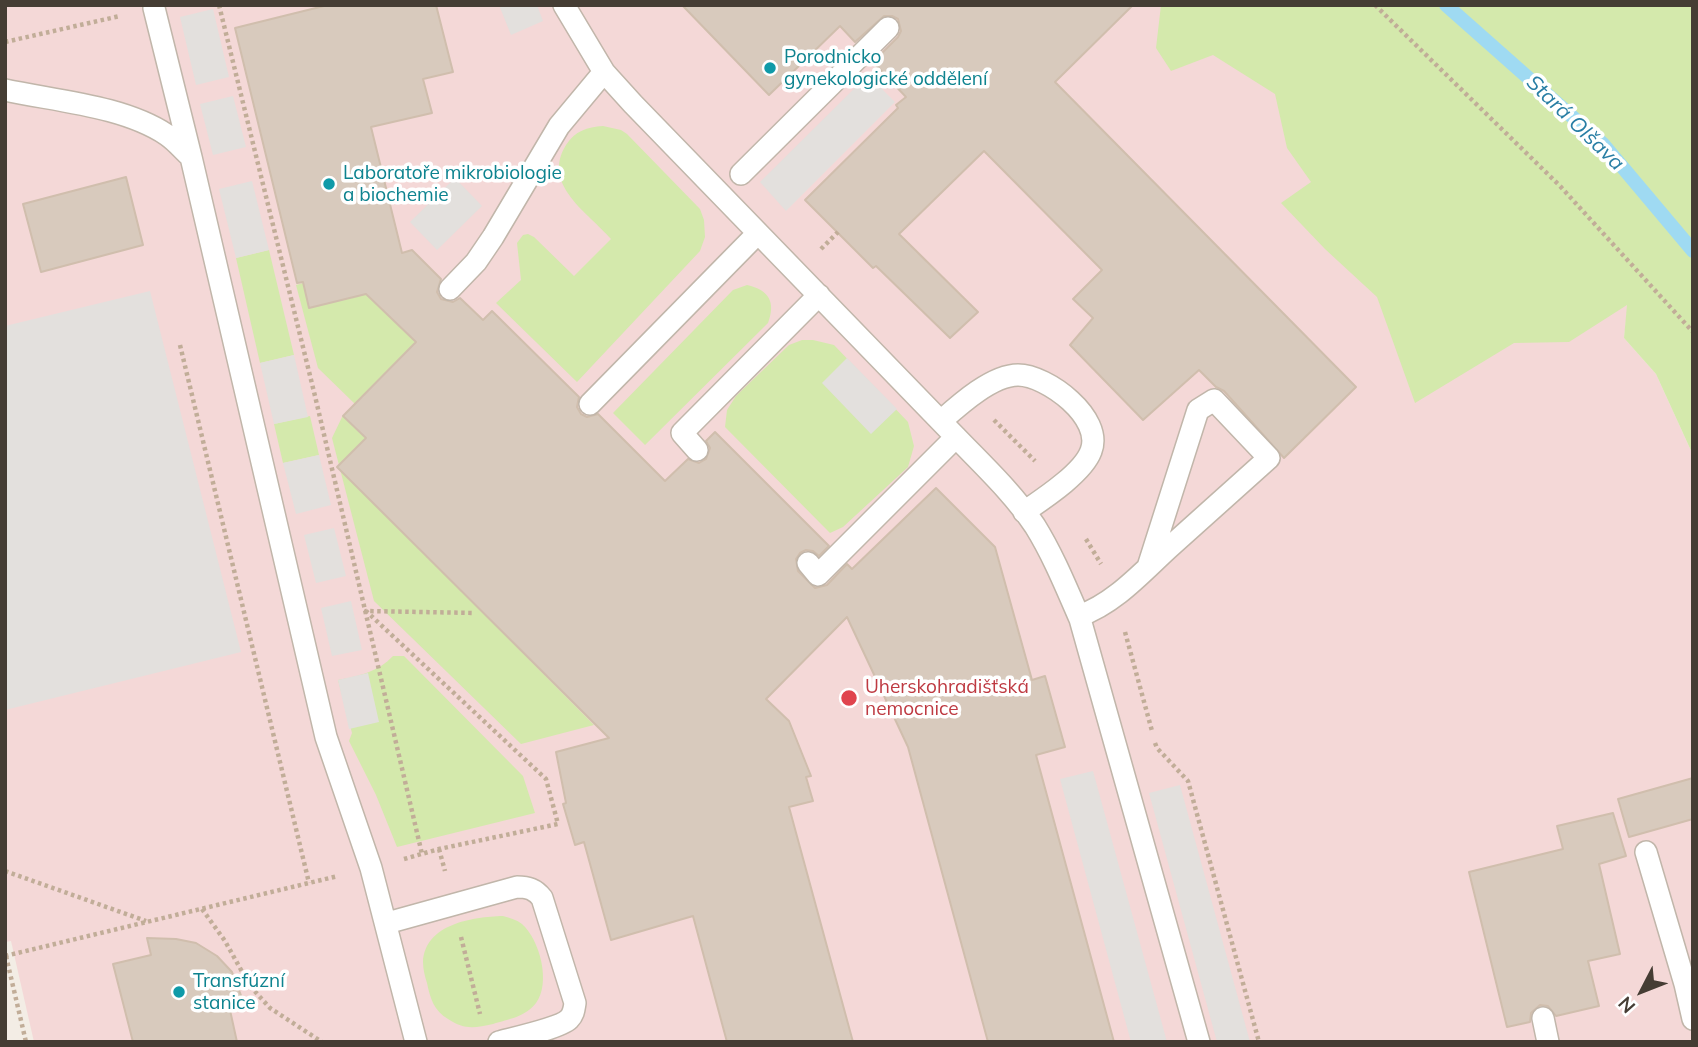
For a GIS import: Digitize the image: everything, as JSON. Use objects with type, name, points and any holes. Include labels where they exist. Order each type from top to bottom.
[{"type":"lane","points":[[564,5],[604,72],[948,429],[1024,512],[1060,573],[1079,616],[1199,1042]]},
{"type":"lane","points":[[154,8],[326,737],[371,868],[416,1042]]},
{"type":"lane","points":[[741,174],[888,28]]},
{"type":"lane","points":[[450,289],[493,237],[559,126],[604,72]]},
{"type":"lane","points":[[5,90],[124,115],[169,136],[191,158]]},
{"type":"lane","points":[[590,404],[758,233]]},
{"type":"lane","points":[[697,450],[681,433],[819,295]]},
{"type":"lane","points":[[808,563],[818,575],[948,429],[970,396],[993,383],[1017,375],[1051,385],[1088,421],[1093,439],[1091,451],[1064,483],[1024,512]]},
{"type":"lane","points":[[1079,616],[1093,611],[1115,596],[1148,567],[1269,458],[1214,400],[1198,410],[1148,567]]},
{"type":"lane","points":[[1646,852],[1693,1019]]},
{"type":"lane","points":[[387,923],[517,887],[531,889],[542,898],[575,1003],[574,1011],[562,1024],[499,1042]]},
{"type":"lane","points":[[1543,1018],[1548,1042]]},
{"type":"path","points":[[219,5],[366,611],[422,855]]},
{"type":"path","points":[[1375,5],[1560,186],[1693,332]]},
{"type":"path","points":[[5,42],[154,8]]},
{"type":"path","points":[[180,345],[309,883]]},
{"type":"path","points":[[366,611],[475,613]]},
{"type":"path","points":[[26,1042],[6,956],[371,868],[439,849],[558,824],[546,779],[366,611]]},
{"type":"path","points":[[439,849],[481,1017]]},
{"type":"path","points":[[5,871],[147,922]]},
{"type":"path","points":[[202,909],[225,941],[250,986],[270,1008],[322,1042]]},
{"type":"shaded area","name":"Uherskohradišťská nemocnice","points":[[5,5],[1309,5],[1628,304],[1624,338],[1656,374],[1693,455],[1693,1042],[34,1042],[11,941],[5,942]]},
{"type":"shaded area","points":[[499,5],[537,5],[543,21],[511,35]]},
{"type":"shaded area","points":[[213,9],[229,77],[196,85],[180,17]]},
{"type":"shaded area","points":[[868,75],[895,102],[786,211],[760,182]]},
{"type":"shaded area","points":[[233,96],[246,147],[213,155],[200,104]]},
{"type":"shaded area","points":[[455,178],[482,206],[437,250],[410,222]]},
{"type":"shaded area","points":[[252,181],[269,250],[236,258],[219,189]]},
{"type":"shaded area","points":[[150,291],[241,652],[5,710],[5,326]]},
{"type":"shaded area","points":[[294,355],[308,417],[274,424],[260,363]]},
{"type":"shaded area","points":[[847,358],[897,409],[871,434],[822,383]]},
{"type":"shaded area","points":[[319,455],[331,505],[296,514],[283,463]]},
{"type":"shaded area","points":[[334,528],[346,576],[316,583],[304,535]]},
{"type":"shaded area","points":[[351,601],[362,650],[332,656],[321,608]]},
{"type":"shaded area","points":[[368,673],[379,722],[349,729],[338,680]]},
{"type":"shaded area","points":[[1093,771],[1167,1042],[1131,1042],[1060,779]]},
{"type":"shaded area","points":[[1180,785],[1250,1042],[1217,1042],[1149,793]]},
{"type":"green space","points":[[1161,5],[1693,5],[1693,455],[1656,374],[1624,338],[1627,305],[1569,342],[1514,343],[1415,403],[1377,297],[1281,203],[1311,182],[1287,148],[1275,94],[1213,55],[1171,71],[1156,48]]},
{"type":"green space","points":[[603,126],[627,134],[700,209],[705,237],[700,251],[577,382],[496,303],[521,280],[517,243],[523,235],[534,237],[574,276],[611,239],[571,197],[559,173],[560,159],[573,136],[592,127]]},
{"type":"green space","points":[[269,250],[294,355],[260,363],[236,258]]},
{"type":"green space","points":[[303,283],[309,307],[370,293],[370,297],[416,342],[355,404],[318,368],[296,285]]},
{"type":"green space","points":[[747,285],[761,290],[769,298],[771,309],[768,323],[645,445],[613,413],[733,290]]},
{"type":"green space","points":[[802,340],[834,345],[908,422],[914,446],[908,467],[843,527],[830,533],[725,427],[727,410],[736,396],[789,345]]},
{"type":"green space","points":[[343,415],[368,441],[342,471],[594,725],[521,744],[374,601],[332,438]]},
{"type":"green space","points":[[310,416],[319,455],[283,463],[274,424]]},
{"type":"green space","points":[[393,656],[404,656],[523,776],[535,813],[397,847],[376,795],[349,741],[352,733],[338,680],[375,670]]},
{"type":"green space","points":[[503,916],[522,924],[534,940],[543,973],[540,995],[532,1008],[516,1017],[481,1026],[459,1025],[439,1012],[431,999],[423,967],[426,949],[432,939],[452,925],[478,918]]},
{"type":"building","points":[[328,5],[436,5],[453,72],[423,79],[432,113],[371,127],[402,253],[412,250],[441,279],[437,292],[441,299],[453,302],[460,298],[483,320],[492,311],[579,397],[577,407],[581,414],[587,417],[598,414],[665,481],[688,459],[699,463],[706,459],[710,448],[706,441],[715,432],[829,546],[819,556],[806,550],[796,559],[798,571],[815,588],[827,585],[847,564],[852,569],[936,488],[995,547],[1032,680],[1045,676],[1065,747],[1036,755],[1114,1042],[988,1042],[908,747],[847,617],[766,699],[789,721],[811,776],[806,777],[813,801],[789,807],[853,1042],[727,1042],[693,916],[611,940],[584,842],[575,845],[563,804],[566,803],[556,752],[609,738],[337,467],[366,438],[343,416],[416,342],[366,294],[309,308],[303,282],[297,283],[235,28]]},
{"type":"building","points":[[682,5],[1133,5],[1055,82],[1356,387],[1284,458],[1224,391],[1199,370],[1143,420],[1070,345],[1093,318],[1073,299],[1102,270],[984,151],[899,234],[978,312],[950,338],[876,266],[873,268],[805,200],[906,97],[873,62],[898,37],[901,31],[898,19],[884,16],[855,42],[840,26],[769,95]]},
{"type":"building","points":[[126,177],[143,245],[41,272],[23,204]]},
{"type":"building","points":[[1693,778],[1693,819],[1629,837],[1618,799]]},
{"type":"building","points":[[1613,813],[1626,856],[1599,864],[1620,954],[1588,961],[1599,1006],[1556,1016],[1548,1006],[1540,1005],[1531,1013],[1530,1022],[1507,1027],[1469,872],[1563,849],[1557,826]]},
{"type":"building","name":"Transfúzní stanice","points":[[147,938],[196,943],[217,956],[232,972],[242,998],[228,1001],[237,1042],[133,1042],[113,964],[151,955]]},
{"type":"waterway","name":"Stará Olšava","points":[[1446,5],[1603,144],[1693,251]]},
{"type":"place","name":"Porodnicko gynekologické oddělení","points":[[770,68]]},
{"type":"place","name":"Laboratoře mikrobiologie a biochemie","points":[[329,184]]},
{"type":"place","name":"Uherskohradišťská nemocnice","points":[[849,698]]},
{"type":"place","name":"Transfúzní stanice","points":[[179,992]]}]
